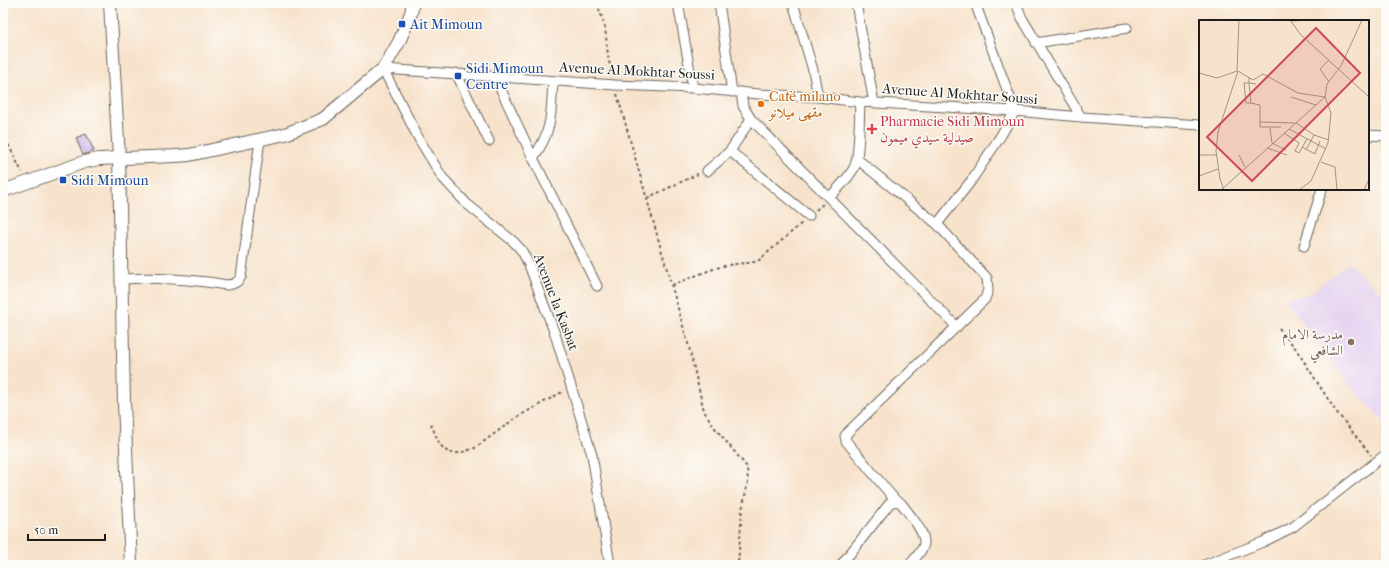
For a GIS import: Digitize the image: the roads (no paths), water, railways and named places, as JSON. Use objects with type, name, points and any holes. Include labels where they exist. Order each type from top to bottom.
[{"type":"street","points":[[110,3],[119,158],[124,402],[131,565]]},
{"type":"street","points":[[3,191],[84,162],[99,159],[175,156],[285,134],[323,118],[383,69],[400,42],[411,13],[413,3]]},
{"type":"street","points":[[678,3],[692,88]]},
{"type":"street","points":[[719,3],[736,92],[751,119],[958,327]]},
{"type":"street","points":[[793,3],[813,70],[818,97]]},
{"type":"street","points":[[856,3],[874,103]]},
{"type":"street","points":[[937,224],[971,181],[1015,111],[975,3]]},
{"type":"street","points":[[1016,3],[1022,18],[1036,43],[1081,117]]},
{"type":"street","points":[[1036,43],[1127,28]]},
{"type":"street","name":"Avenue Al Mokhtar Soussi","points":[[383,69],[456,73],[614,86],[692,88],[759,94],[818,97],[860,102],[1015,111],[1199,125]]},
{"type":"street","name":"Avenue la Kasbat","points":[[383,69],[419,139],[442,177],[467,204],[504,234],[522,251],[534,277],[556,334],[592,455],[610,565]]},
{"type":"street","points":[[456,73],[489,141]]},
{"type":"street","points":[[495,77],[533,158],[597,286]]},
{"type":"street","points":[[533,158],[543,143],[550,122],[553,81]]},
{"type":"street","points":[[830,197],[847,179],[854,168],[857,159],[860,102]]},
{"type":"street","points":[[707,170],[730,151],[751,119]]},
{"type":"street","points":[[1369,135],[1386,136]]},
{"type":"street","points":[[122,279],[175,278],[227,285],[238,282],[241,277],[260,140]]},
{"type":"street","points":[[730,151],[809,216]]},
{"type":"street","points":[[857,159],[937,224],[987,278],[988,290],[985,299],[845,436],[846,441],[896,501],[901,503],[923,533],[925,539],[924,547],[909,565]]},
{"type":"street","points":[[1304,246],[1322,190]]},
{"type":"street","points":[[1204,565],[1263,542],[1293,527],[1386,454]]},
{"type":"street","points":[[841,565],[890,503],[896,501]]},
{"type":"place","name":"Ait Mimoun","points":[[402,24]]},
{"type":"place","name":"Sidi Mimoun Centre","points":[[458,76]]},
{"type":"place","name":"Café milano مقهى ميلانو","points":[[761,104]]},
{"type":"place","name":"Pharmacie Sidi Mimoun صيدلية سيدي ميمون","points":[[872,129]]},
{"type":"place","name":"Sidi Mimoun","points":[[63,180]]},
{"type":"place","name":"مدرسة الامام الشافعي","points":[[1351,342]]}]
